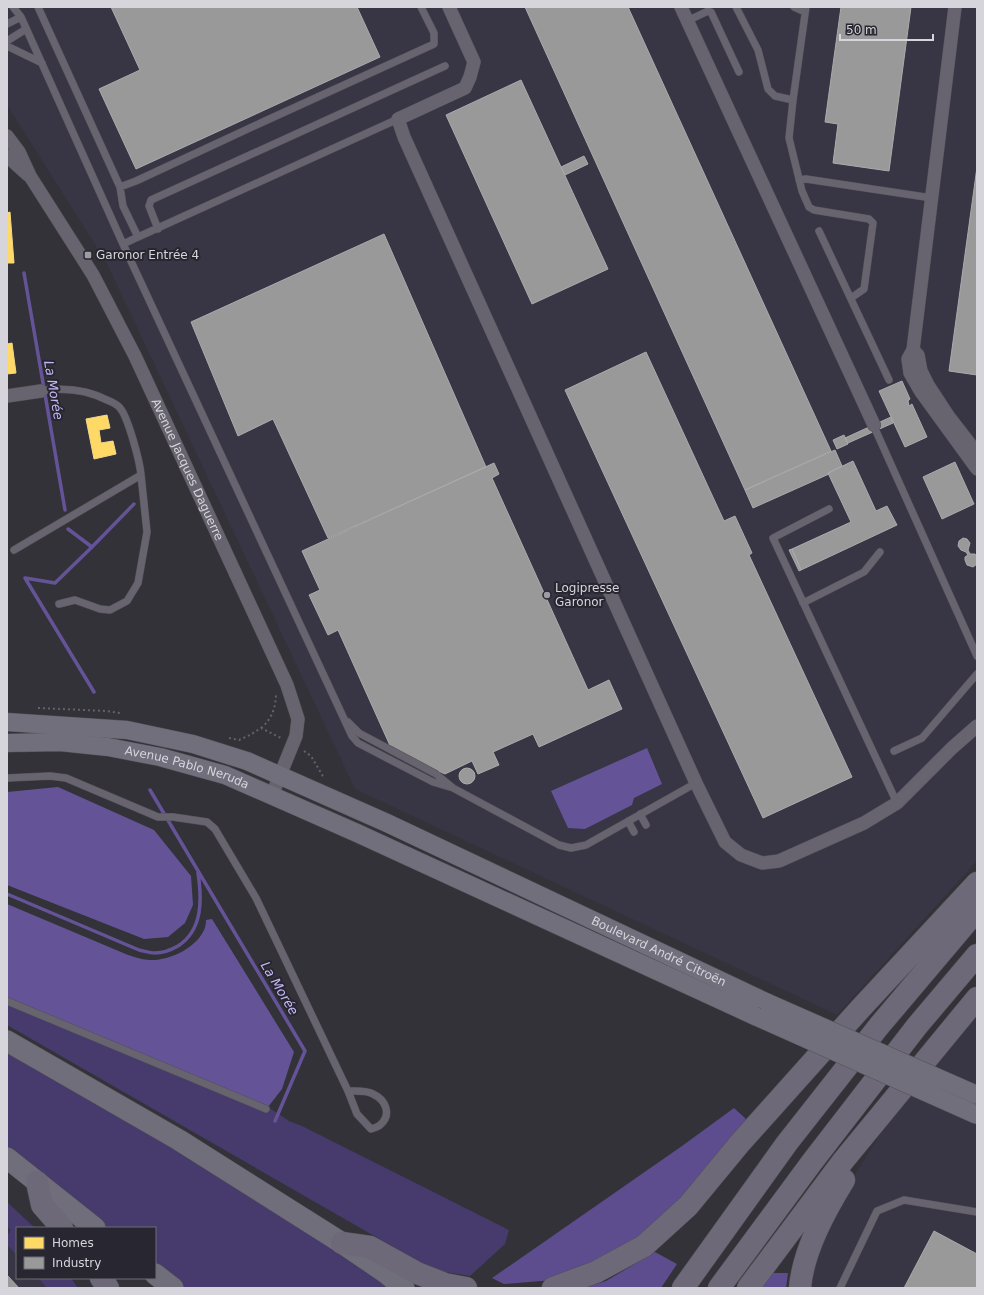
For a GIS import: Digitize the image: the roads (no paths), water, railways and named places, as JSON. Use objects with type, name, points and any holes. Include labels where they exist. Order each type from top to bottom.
[{"type":"highway","points":[[553,1288],[596,1272],[644,1246],[688,1206],[740,1143],[860,1009],[977,883]]},
{"type":"highway","points":[[683,1288],[792,1136],[879,1026],[977,910]]},
{"type":"highway","points":[[719,1288],[812,1162],[908,1038],[977,955]]},
{"type":"highway","points":[[748,1288],[843,1161],[977,998]]},
{"type":"highway","points":[[800,1288],[810,1248],[825,1213],[844,1179],[843,1161]]},
{"type":"highway","points":[[37,1182],[42,1205],[61,1227]]},
{"type":"highway","points":[[342,1243],[370,1247],[417,1273],[445,1284],[466,1288]]},
{"type":"highway","points":[[103,1279],[108,1288]]},
{"type":"main road","name":"Avenue Pablo Neruda","points":[[7,722],[127,730],[193,744],[247,761],[343,803]]},
{"type":"main road","name":"Avenue Pablo Neruda","points":[[7,743],[60,742],[108,747],[160,757],[226,775],[357,833]]},
{"type":"main road","name":"Boulevard André Citroën","points":[[343,803],[768,1003],[977,1094]]},
{"type":"main road","name":"Boulevard André Citroën","points":[[357,833],[755,1016],[977,1115]]},
{"type":"main road","points":[[7,1041],[179,1140],[342,1243],[386,1273],[404,1288]]},
{"type":"main road","points":[[7,1158],[94,1227]]},
{"type":"main road","points":[[156,1275],[173,1288]]},
{"type":"street","points":[[449,7],[474,62],[465,88],[398,119],[404,137],[696,783],[725,842],[741,855],[762,863],[779,861],[864,823],[897,803],[952,748],[977,726]]},
{"type":"street","points":[[681,7],[875,428]]},
{"type":"street","points":[[955,7],[913,350],[908,359],[910,373],[921,392],[977,469]]},
{"type":"street","name":"Avenue Jacques Daguerre","points":[[7,136],[20,152],[30,176],[92,275],[135,356],[286,685],[298,719],[296,736],[272,795]]},
{"type":"street","name":"Avenue Jacques Daguerre","points":[[7,156],[30,176]]},
{"type":"street","points":[[913,350],[918,355],[920,371],[928,385],[949,417],[977,453]]},
{"type":"street","points":[[7,396],[41,391]]},
{"type":"lane","points":[[13,7],[21,17],[123,244],[352,736],[358,743],[433,782],[453,788],[559,845],[571,848],[586,845],[696,783]]},
{"type":"lane","points":[[38,7],[120,187],[123,206],[138,238]]},
{"type":"lane","points":[[120,187],[434,44],[434,33],[421,7]]},
{"type":"lane","points":[[736,7],[758,50],[768,89],[775,96],[793,100]]},
{"type":"lane","points":[[794,7],[806,10],[789,138],[798,180],[802,191],[809,207],[814,210],[869,219],[873,223],[864,289],[851,298]]},
{"type":"lane","points":[[687,21],[708,11],[711,12],[739,72]]},
{"type":"lane","points":[[7,24],[21,17]]},
{"type":"lane","points":[[7,41],[26,29]]},
{"type":"lane","points":[[7,46],[42,63]]},
{"type":"lane","points":[[158,229],[149,206],[151,200],[445,66]]},
{"type":"lane","points":[[123,244],[398,119]]},
{"type":"lane","points":[[798,180],[932,198]]},
{"type":"lane","points":[[819,231],[889,380]]},
{"type":"lane","points":[[41,391],[54,389],[75,390],[99,396],[120,407],[125,415],[140,465],[147,532],[138,583],[127,601],[110,610],[100,609],[75,600],[59,604]]},
{"type":"lane","points":[[875,428],[977,656]]},
{"type":"lane","points":[[14,550],[142,475]]},
{"type":"lane","points":[[829,509],[773,538],[897,803]]},
{"type":"lane","points":[[803,603],[864,572],[880,552]]},
{"type":"lane","points":[[894,751],[922,738],[977,674]]},
{"type":"lane","points":[[7,778],[50,776],[66,778],[158,817],[173,817],[207,822],[215,829],[256,898],[348,1090],[358,1114],[371,1129],[380,1125],[387,1115],[387,1107],[382,1100],[373,1093],[348,1090]]},
{"type":"lane","points":[[640,814],[646,825]]},
{"type":"lane","points":[[628,821],[634,832]]},
{"type":"lane","points":[[7,1001],[266,1110]]},
{"type":"lane","points":[[840,1288],[876,1211],[904,1200],[977,1212]]},
{"type":"waterway","name":"La Morée","points":[[24,273],[65,510]]},
{"type":"waterway","name":"La Morée","points":[[92,547],[134,504]]},
{"type":"waterway","name":"La Morée","points":[[68,529],[92,547],[55,583],[25,578],[94,692]]},
{"type":"waterway","name":"La Morée","points":[[150,790],[305,1051],[275,1121]]},
{"type":"waterway","name":"La Morée","points":[[7,894],[139,950],[158,953],[178,946],[192,932],[199,913],[200,893],[198,873]]},
{"type":"place","name":"Garonor Entrée 4","points":[[88,255]]},
{"type":"place","name":"Logipresse Garonor","points":[[547,595]]}]
